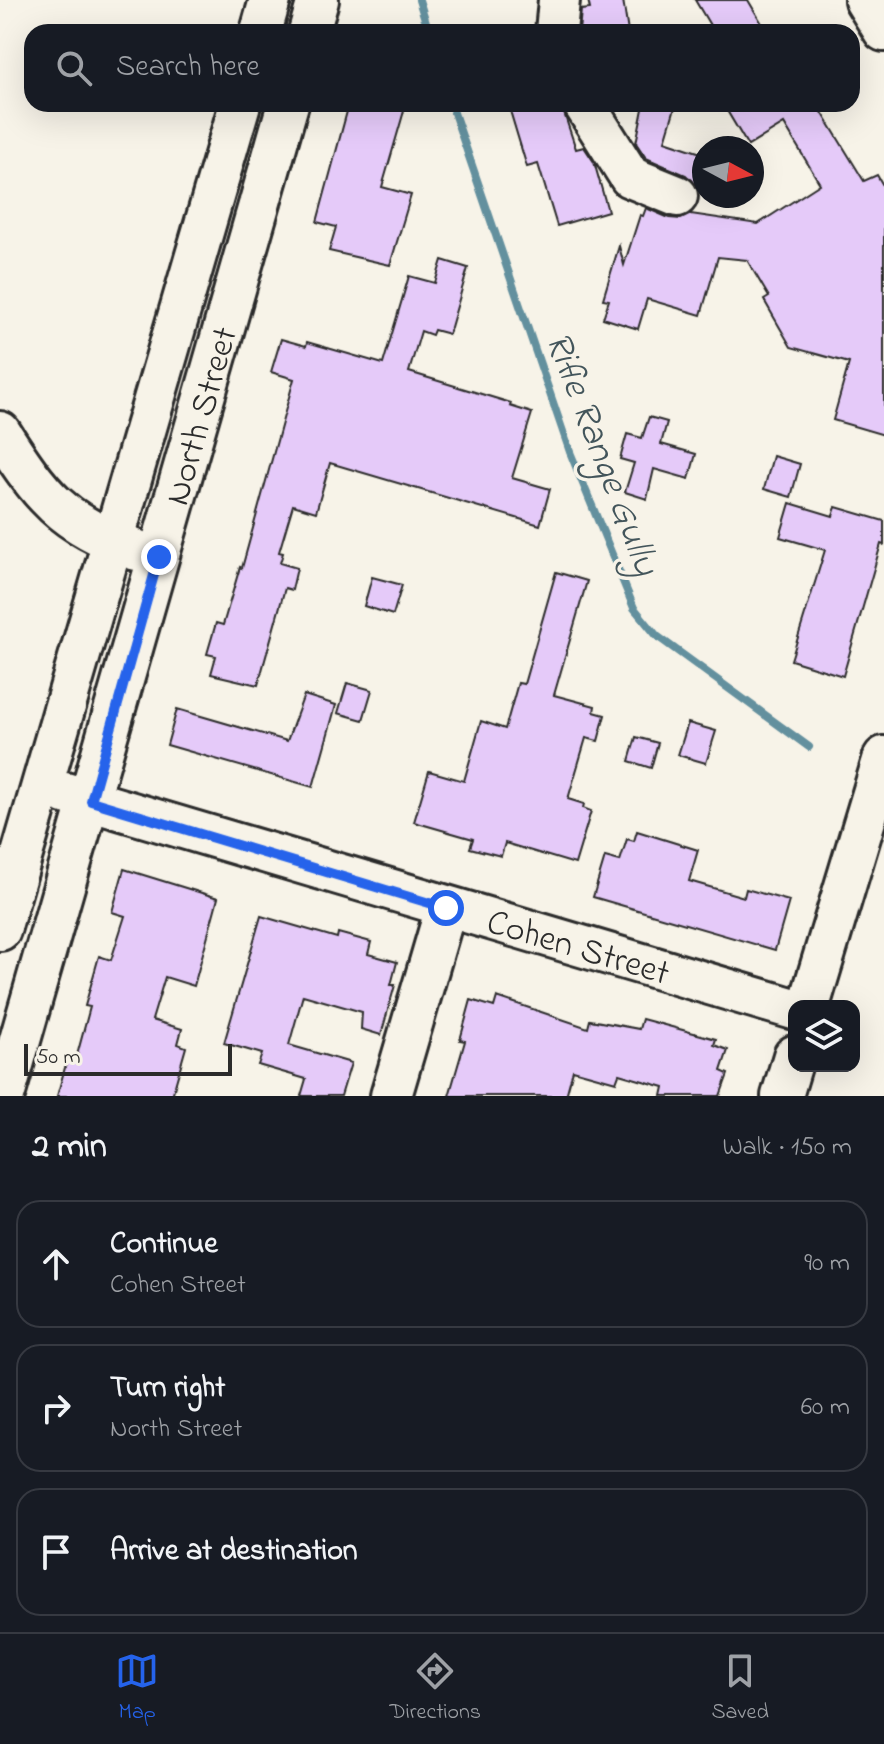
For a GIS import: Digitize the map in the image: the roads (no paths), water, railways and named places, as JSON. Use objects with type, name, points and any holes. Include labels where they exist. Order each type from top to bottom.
[{"type":"street","points":[[263,24],[270,0]]},
{"type":"street","points":[[311,24],[318,0]]},
{"type":"street","points":[[557,24],[559,0]]},
{"type":"street","points":[[865,0],[884,31]]},
{"type":"street","name":"North Street","points":[[0,930],[238,112]]},
{"type":"street","name":"North Street","points":[[4,1096],[17,990],[91,801],[286,112]]},
{"type":"street","points":[[589,112],[630,177],[677,196]]},
{"type":"street","points":[[0,432],[50,503],[77,526],[159,557]]},
{"type":"street","points":[[811,1000],[884,757]]},
{"type":"street","name":"Cohen Street","points":[[42,787],[788,1007]]},
{"type":"street","points":[[391,1096],[446,908]]},
{"type":"street","points":[[782,1096],[789,1072]]},
{"type":"waterway","name":"Rifle Range Gully","points":[[419,0],[426,24]]},
{"type":"waterway","name":"Rifle Range Gully","points":[[454,112],[570,452],[634,608],[657,636],[809,747]]}]
